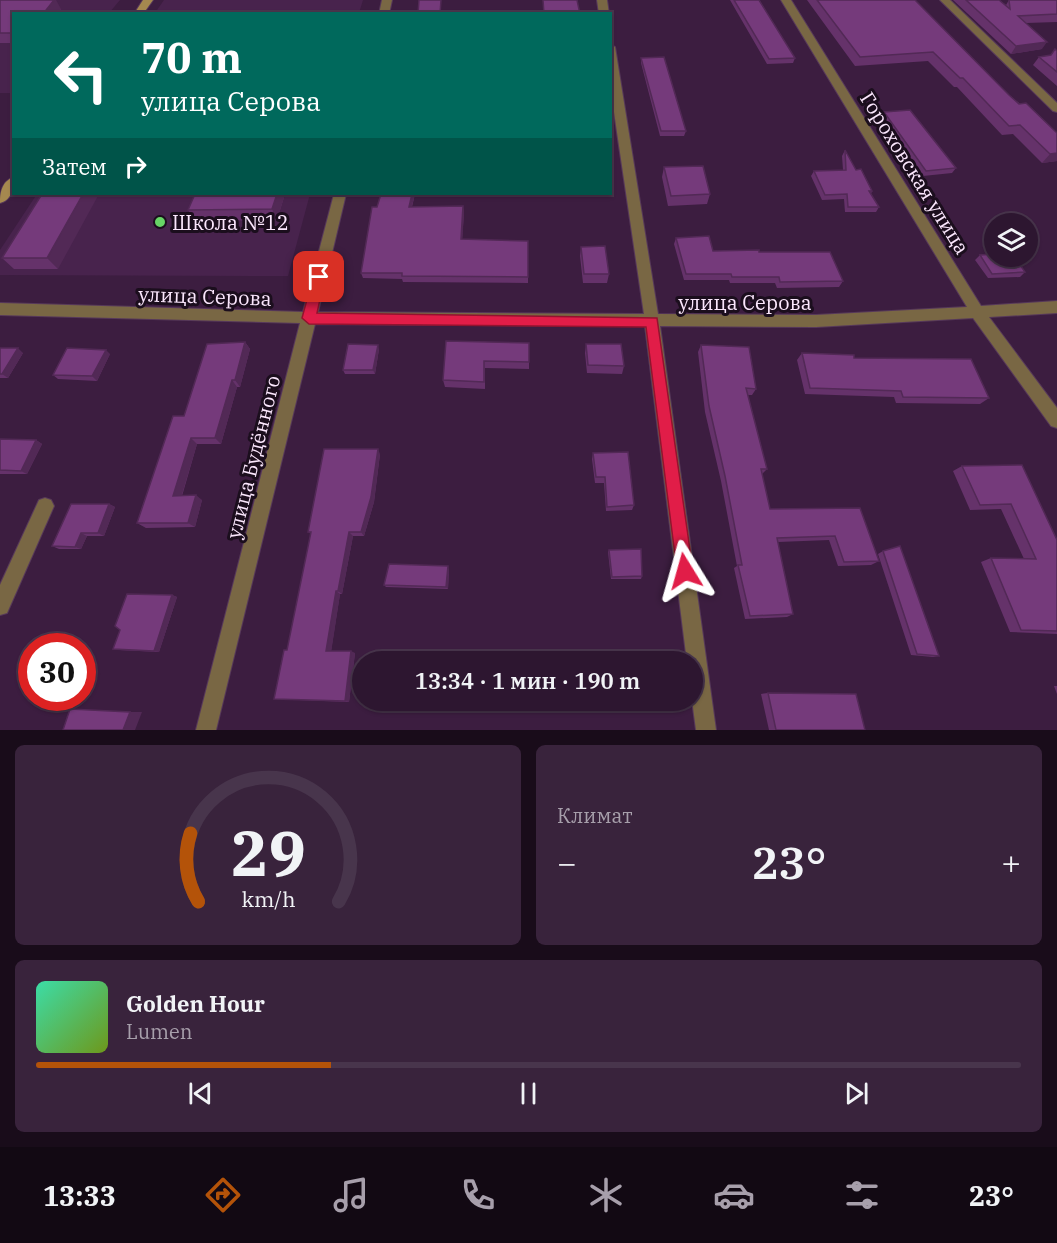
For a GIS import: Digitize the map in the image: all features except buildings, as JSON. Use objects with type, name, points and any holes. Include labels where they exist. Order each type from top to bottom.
[{"type":"street","name":"Гороховская улица","points":[[786,0],[978,312],[1057,421]]},
{"type":"street","points":[[945,0],[1057,109]]},
{"type":"street","points":[[612,59],[652,321],[706,730]]},
{"type":"street","points":[[0,199],[12,184]]},
{"type":"street","name":"улица Будённого","points":[[206,730],[340,195]]},
{"type":"street","name":"улица Серова","points":[[0,309],[309,318],[816,321],[1057,307]]},
{"type":"street","points":[[0,606],[45,506]]},
{"type":"shaded area","points":[[0,0],[120,0],[110,12],[12,12],[12,93],[0,93]]},
{"type":"shaded area","points":[[164,0],[363,0],[359,12],[156,12]]},
{"type":"shaded area","name":"Школа №12","points":[[36,195],[310,195],[288,276],[0,275],[0,250]]},
{"type":"place","name":"Школа №12","points":[[160,222]]},
{"type":"route","points":[[319,277],[309,318],[652,321],[685,571]]}]
